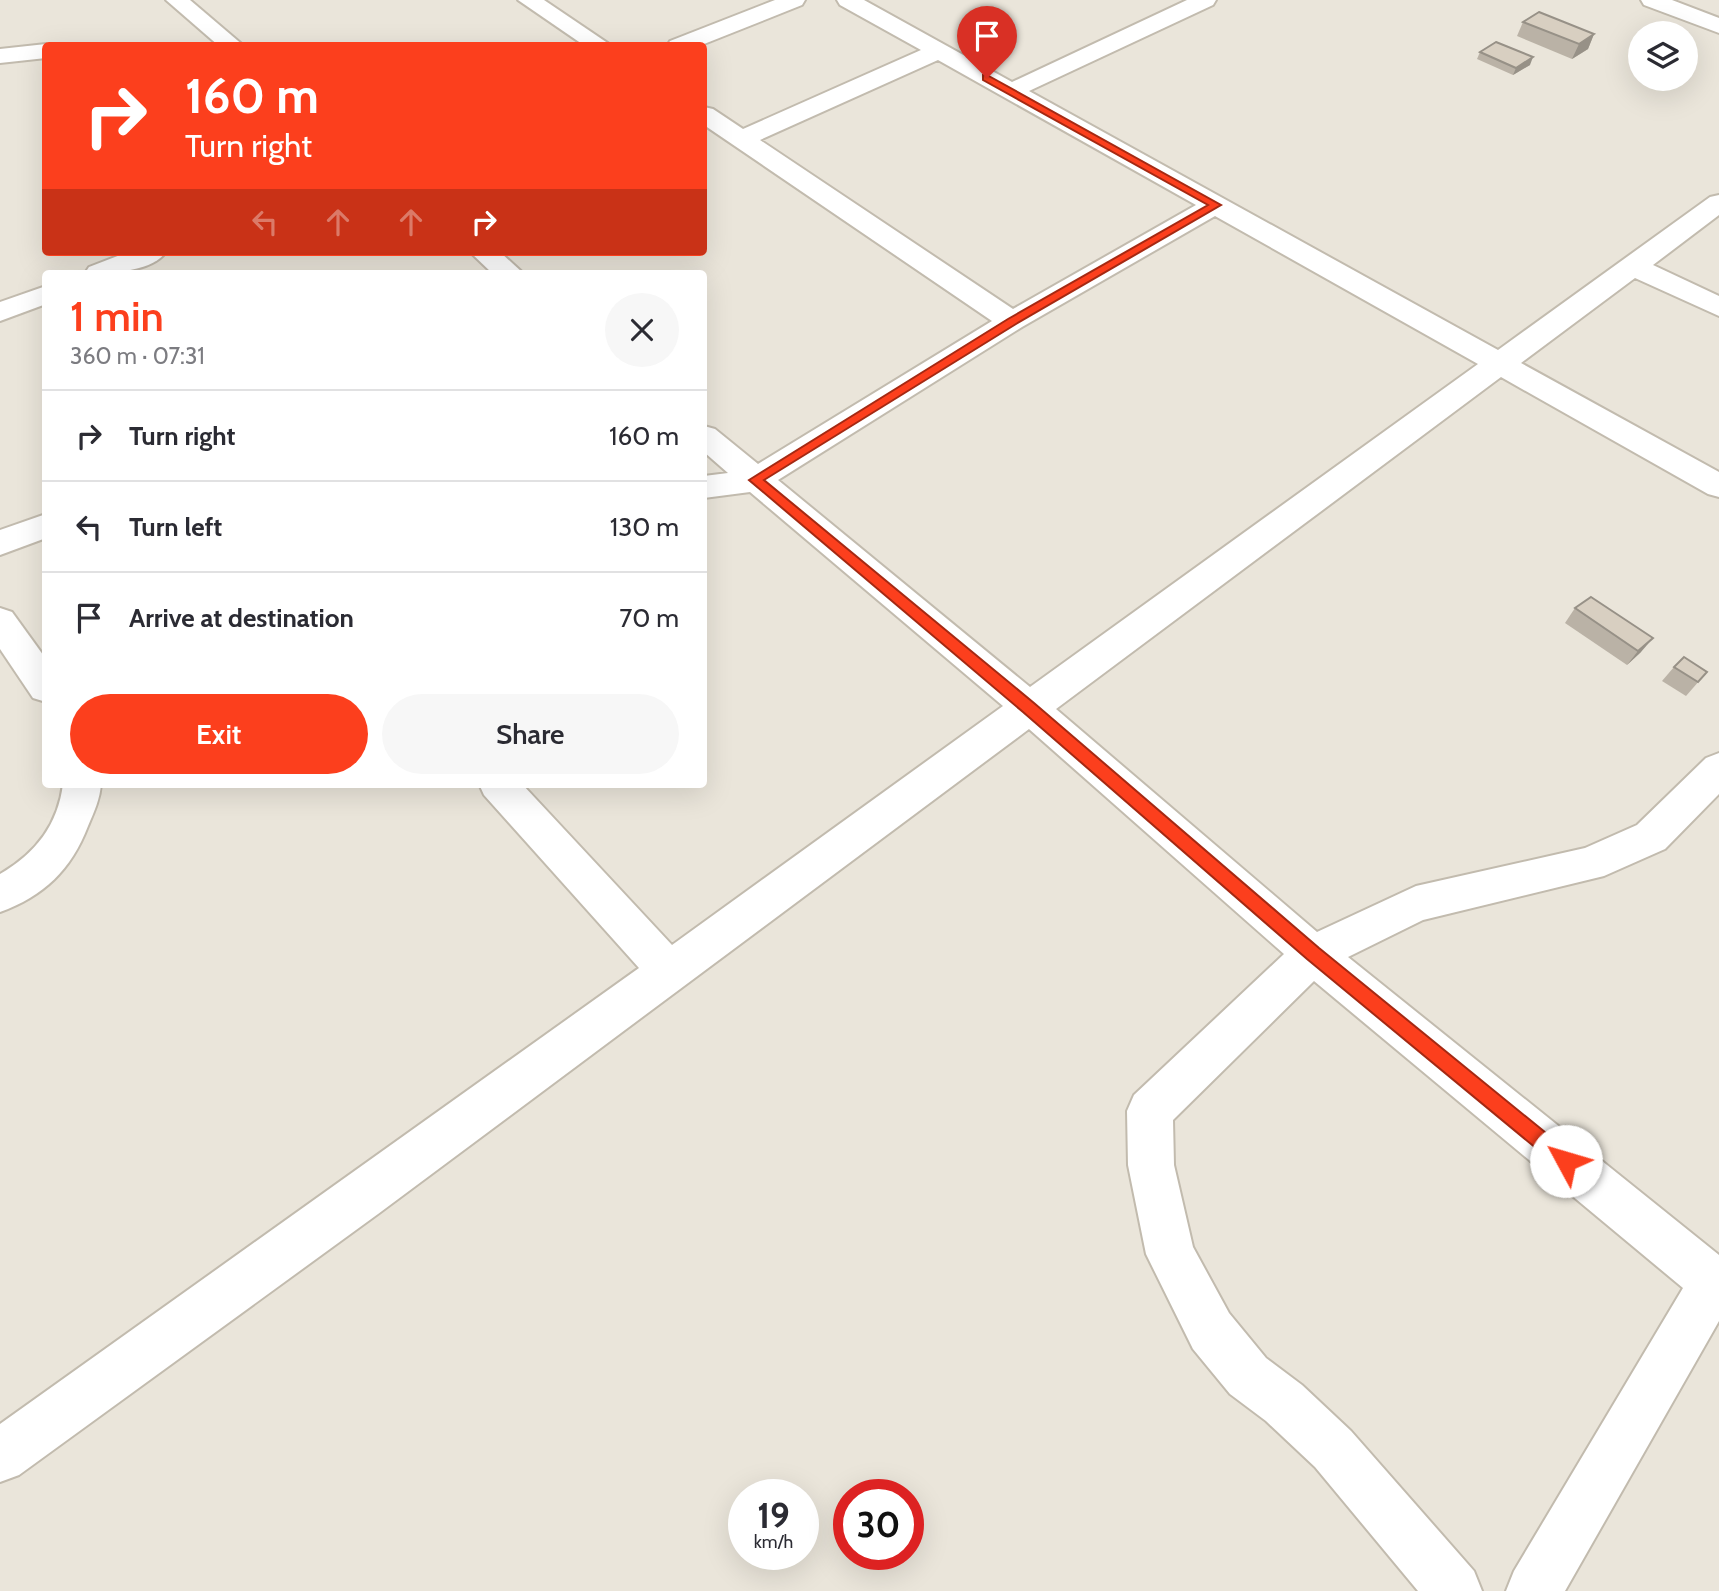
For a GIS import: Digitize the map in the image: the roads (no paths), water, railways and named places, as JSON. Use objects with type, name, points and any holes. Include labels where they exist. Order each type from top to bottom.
[{"type":"street","points":[[177,0],[228,42]]},
{"type":"street","points":[[529,0],[595,42]]},
{"type":"street","points":[[688,42],[794,0]]},
{"type":"street","points":[[848,0],[1719,486]]},
{"type":"street","points":[[1011,91],[1205,0]]},
{"type":"street","points":[[1652,0],[1719,26]]},
{"type":"street","points":[[0,55],[42,51]]},
{"type":"street","points":[[742,139],[939,51]]},
{"type":"street","points":[[707,116],[1012,321]]},
{"type":"street","points":[[0,1456],[350,1205],[1719,203]]},
{"type":"street","points":[[707,487],[755,480],[1012,321],[1216,205]]},
{"type":"street","points":[[107,270],[142,256]]},
{"type":"street","points":[[489,256],[505,270]]},
{"type":"street","points":[[1633,266],[1719,307]]},
{"type":"street","points":[[0,312],[42,296]]},
{"type":"street","points":[[707,439],[1029,707],[1313,954],[1717,1284],[1534,1591]]},
{"type":"street","points":[[0,543],[42,527]]},
{"type":"street","points":[[0,621],[42,682]]},
{"type":"street","points":[[1454,1591],[1333,1449],[1284,1403],[1248,1376],[1211,1331],[1170,1254],[1152,1164],[1150,1111],[1313,954],[1416,904],[1590,864],[1651,837],[1716,778]]},
{"type":"street","points":[[0,894],[33,877],[60,849],[82,788]]},
{"type":"street","points":[[502,788],[669,971]]}]
